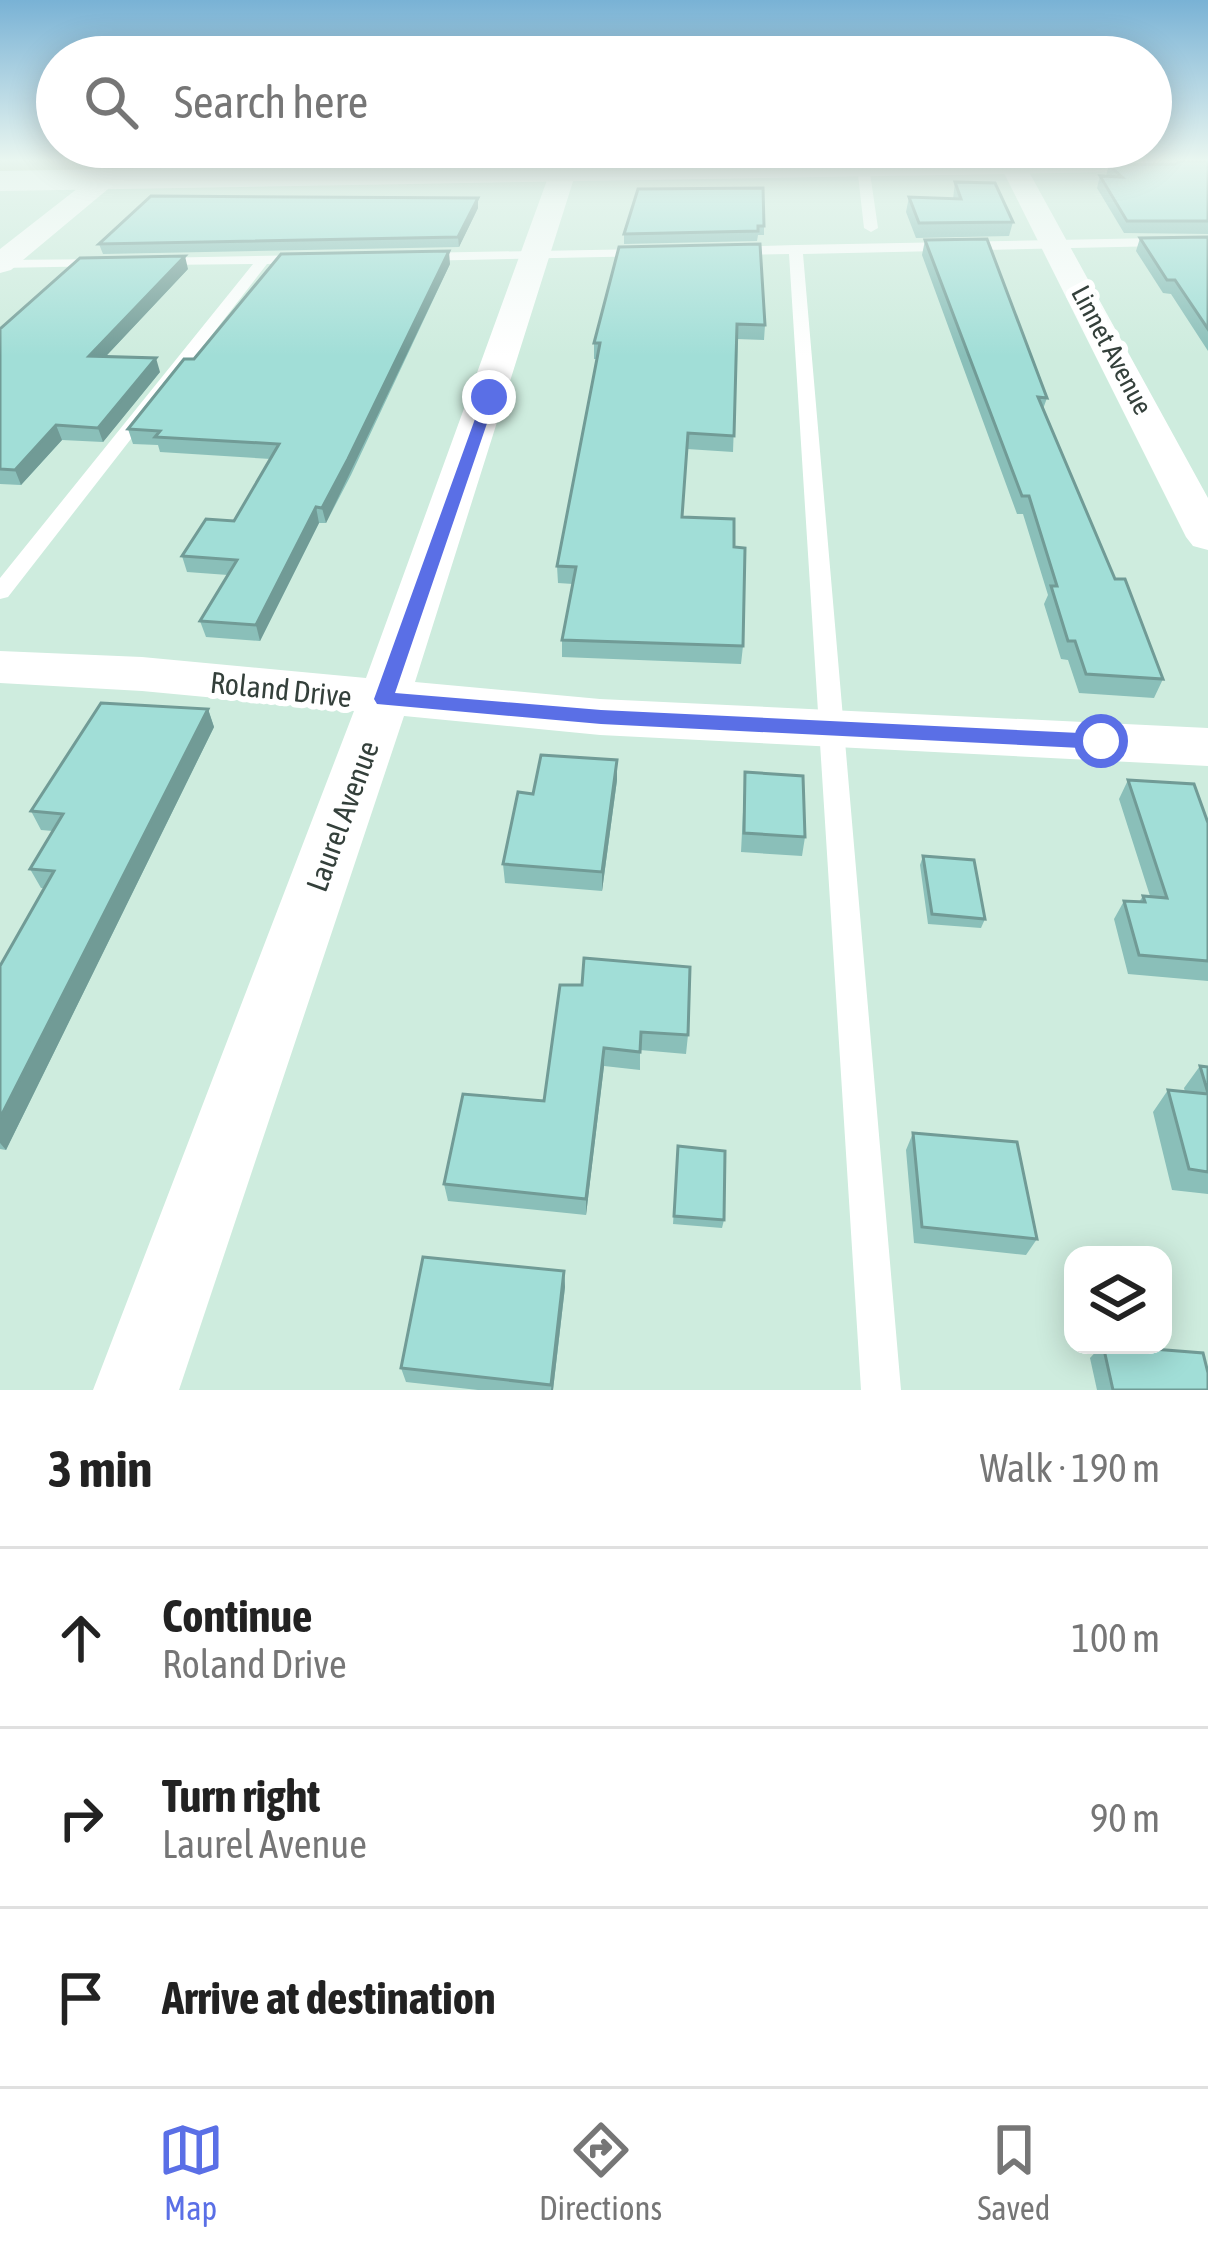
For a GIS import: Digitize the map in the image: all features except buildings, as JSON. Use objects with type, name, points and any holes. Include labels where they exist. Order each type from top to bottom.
[{"type":"street","points":[[0,264],[47,226]]},
{"type":"street","name":"Laurel Avenue","points":[[136,1390],[384,699],[545,226]]},
{"type":"street","name":"Linnet Avenue","points":[[1045,226],[1208,537]]},
{"type":"street","name":"Roland Drive","points":[[0,667],[142,674],[384,699],[1208,747]]},
{"type":"lane","points":[[702,251],[1208,241]]},
{"type":"lane","points":[[796,249],[881,1390]]},
{"type":"lane","points":[[400,257],[654,252]]},
{"type":"lane","points":[[144,262],[332,258]]},
{"type":"lane","points":[[0,592],[263,260]]},
{"type":"lane","points":[[0,264],[120,262]]},
{"type":"route","points":[[489,397],[384,699],[601,717],[1101,741]]}]
